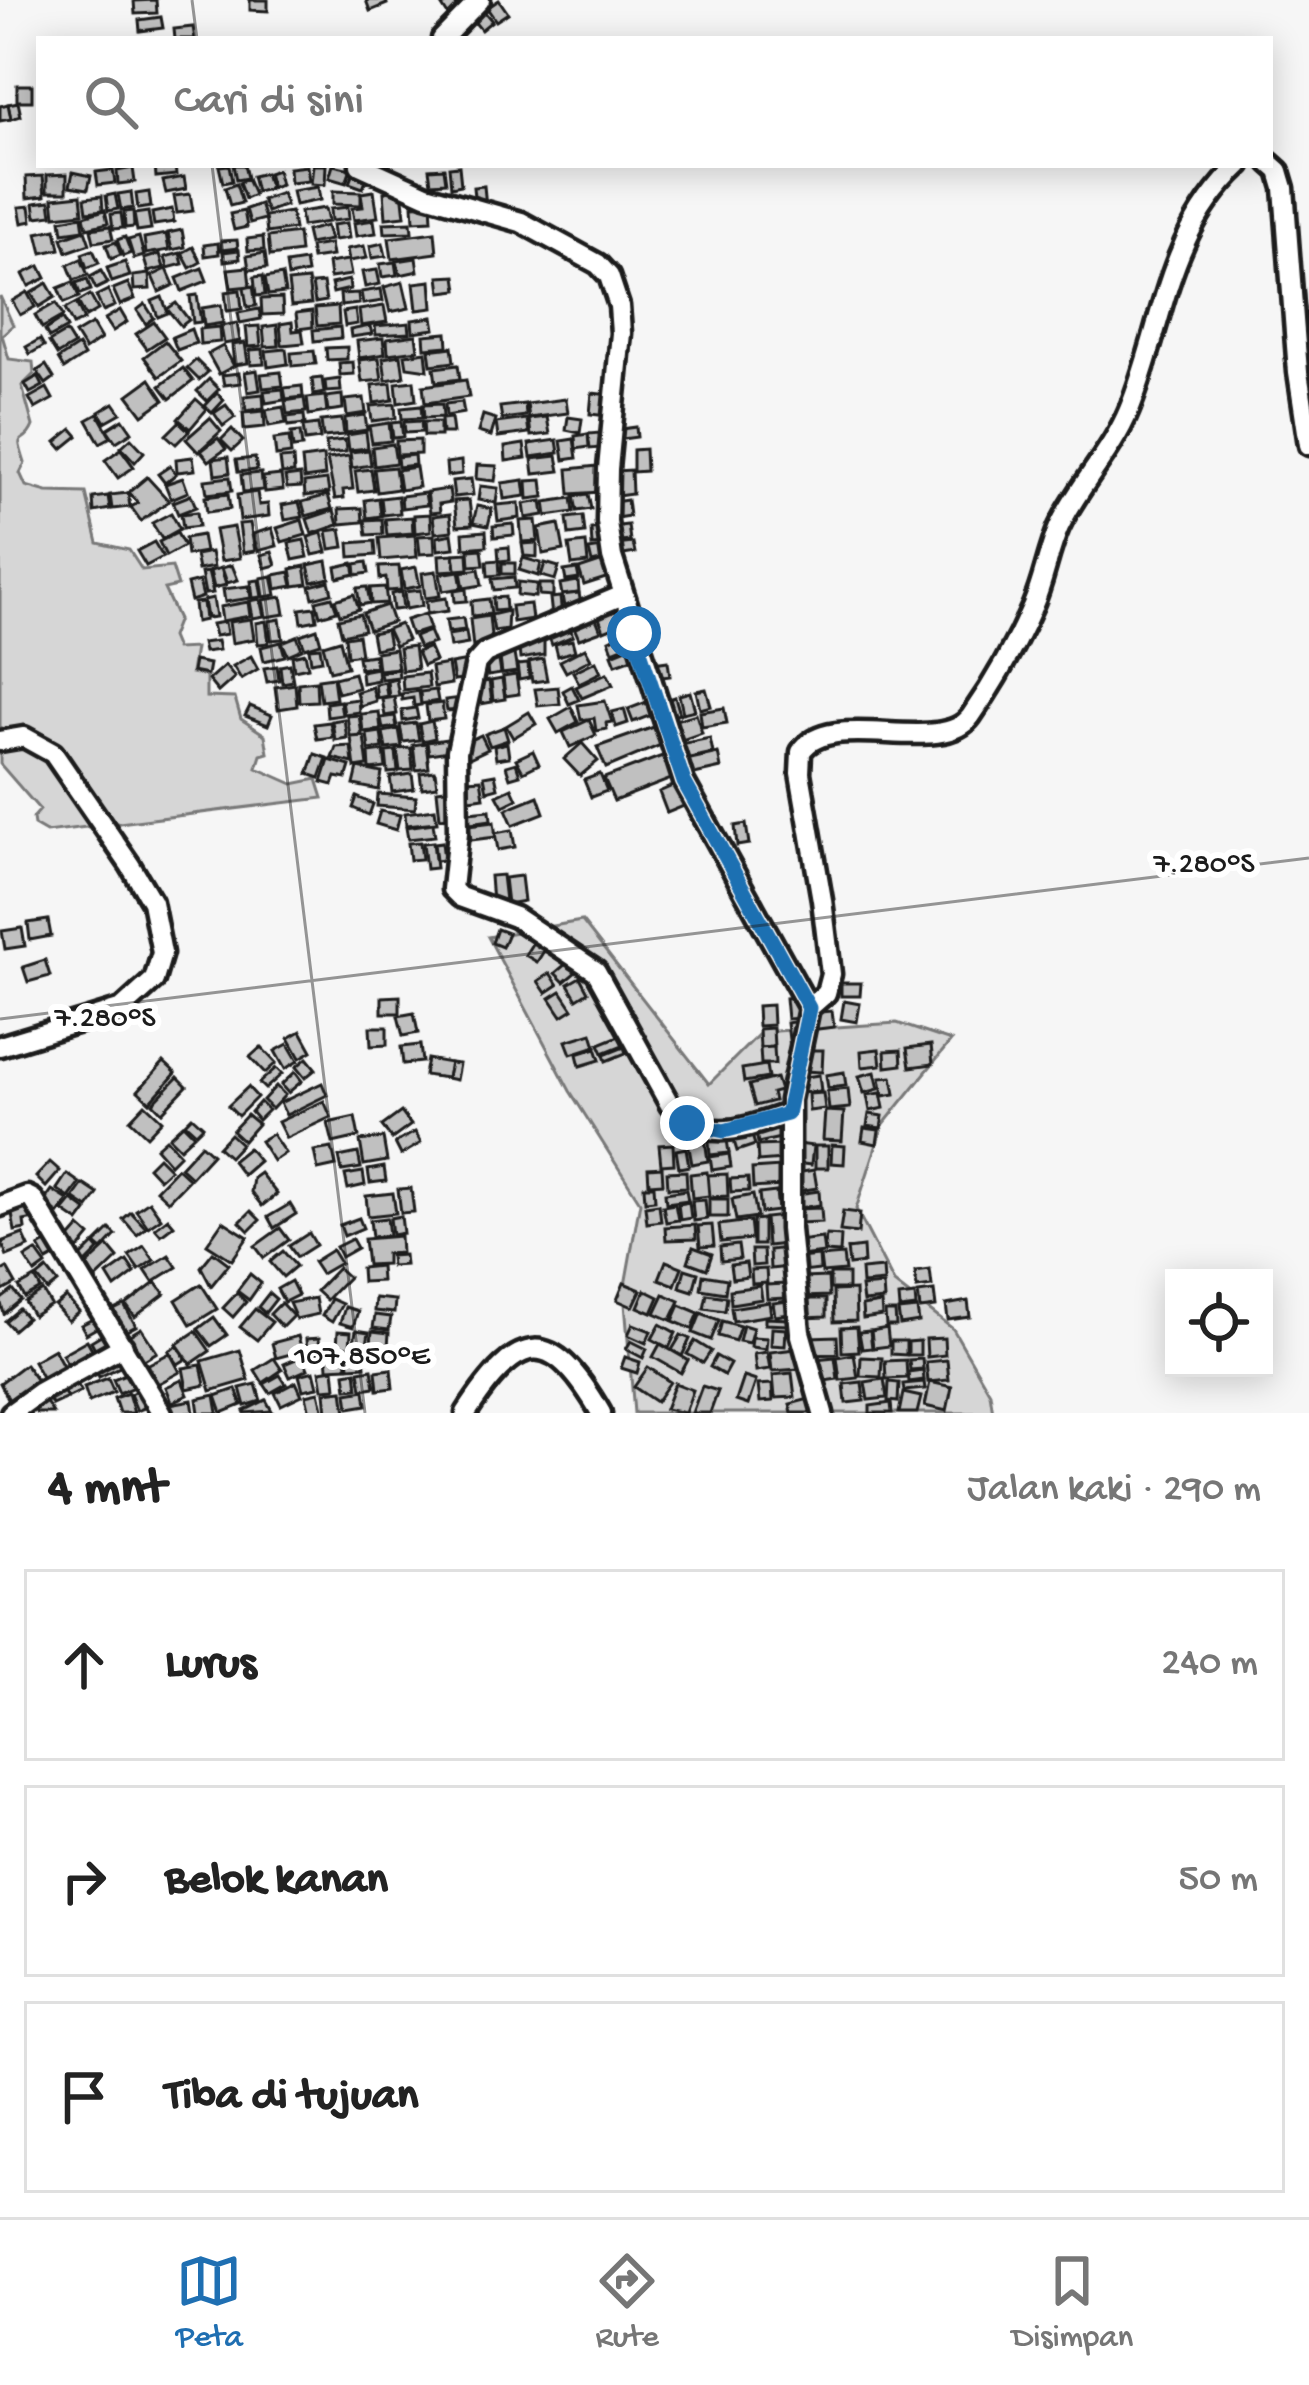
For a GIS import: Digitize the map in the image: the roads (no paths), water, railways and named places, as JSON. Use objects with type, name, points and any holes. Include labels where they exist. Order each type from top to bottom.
[{"type":"street","points":[[445,36],[480,0]]},
{"type":"street","points":[[1273,166],[1284,188],[1309,445]]},
{"type":"street","points":[[367,168],[426,195],[521,222],[598,264],[609,276],[619,306],[621,333],[607,522],[623,595],[684,782],[809,1008]]},
{"type":"street","points":[[823,1413],[800,1332],[790,1228],[787,1114],[809,1008],[826,993],[831,974],[800,773],[801,752],[814,740],[844,734],[946,732],[969,720],[1034,605],[1059,527],[1126,416],[1168,275],[1189,230],[1238,168]]},
{"type":"street","points":[[623,595],[485,653],[476,663],[457,752],[458,832],[452,889],[460,897],[515,917],[596,971],[670,1105],[687,1123],[724,1131],[787,1114]]},
{"type":"street","points":[[0,742],[24,737],[52,753],[152,902],[162,953],[154,980],[122,1009],[0,1046]]},
{"type":"street","points":[[0,1206],[27,1196],[33,1199],[162,1413]]},
{"type":"street","points":[[11,1413],[123,1346]]},
{"type":"street","points":[[466,1413],[493,1372],[512,1357],[549,1351],[567,1361],[601,1413]]}]
